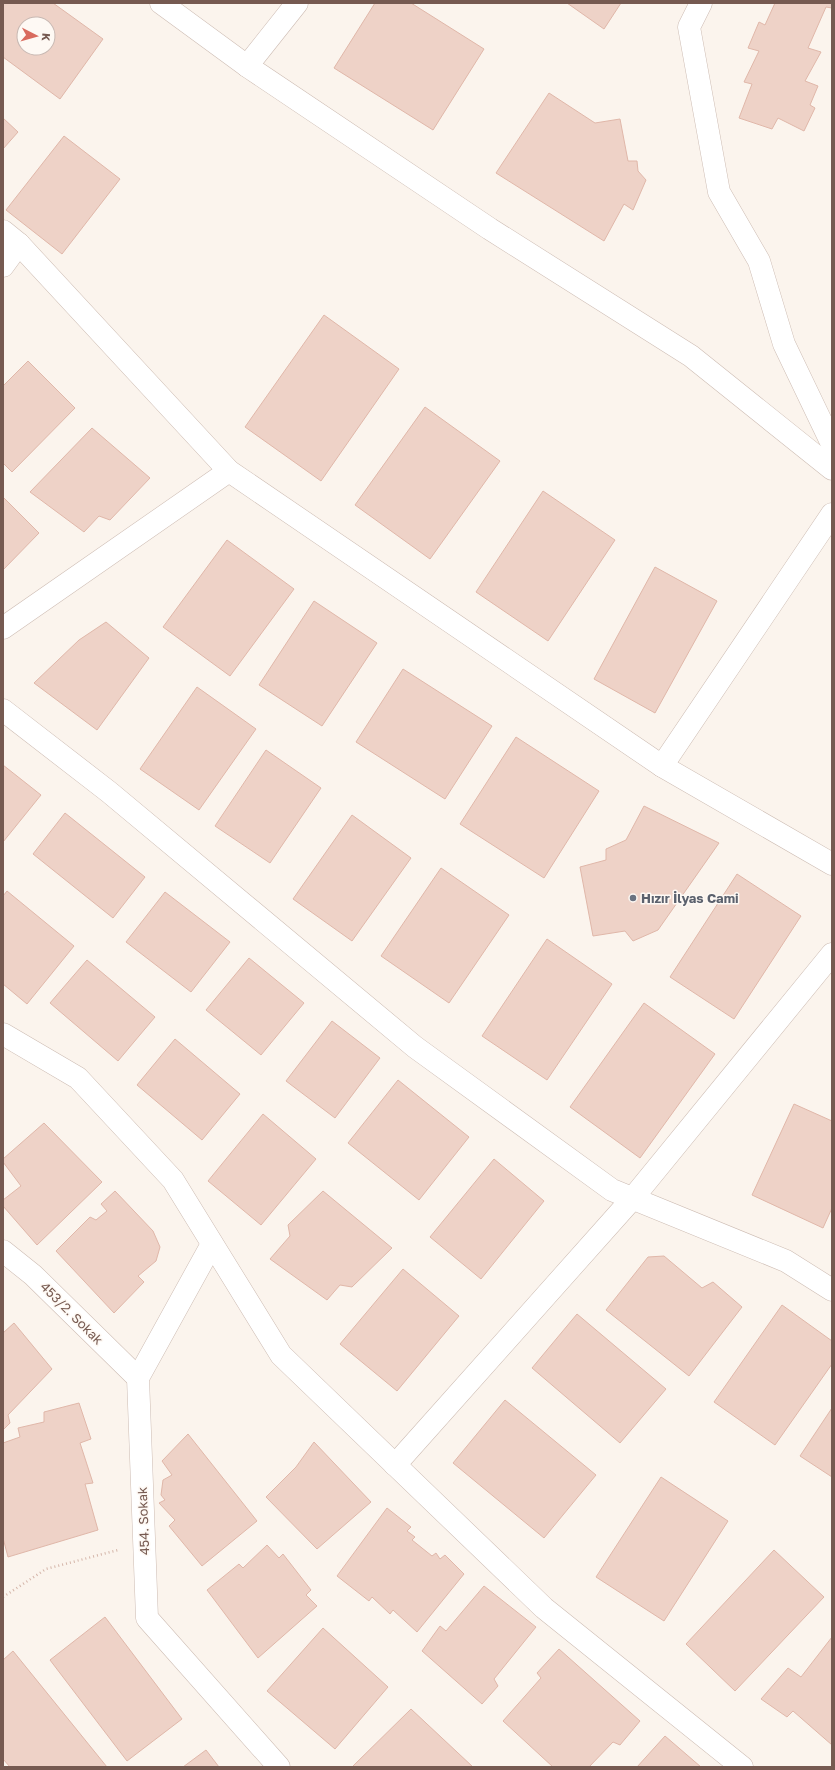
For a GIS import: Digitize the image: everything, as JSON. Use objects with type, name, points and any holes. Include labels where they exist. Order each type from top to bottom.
[{"type":"street","points":[[161,3],[248,66],[490,230],[691,356],[832,469]]},
{"type":"street","points":[[248,66],[297,3]]},
{"type":"street","points":[[701,3],[690,27],[719,192],[759,261],[784,344],[832,444]]},
{"type":"street","points":[[3,266],[11,238]]},
{"type":"street","points":[[11,238],[229,471],[662,766],[832,864]]},
{"type":"street","points":[[3,628],[229,471]]},
{"type":"street","points":[[662,766],[832,514]]},
{"type":"street","points":[[3,710],[109,792],[415,1047],[612,1190],[786,1261],[832,1290]]},
{"type":"street","points":[[395,1465],[632,1199],[832,954]]},
{"type":"street","points":[[3,1034],[78,1078],[173,1180],[281,1355],[544,1608],[742,1767]]},
{"type":"street","points":[[138,1378],[212,1244]]},
{"type":"street","name":"453/2. Sokak","points":[[3,1251],[33,1275],[138,1378]]},
{"type":"street","name":"454. Sokak","points":[[138,1378],[147,1618],[279,1767]]},
{"type":"path","points":[[3,1597],[46,1569],[144,1543]]},
{"type":"building","points":[[3,3],[53,3],[103,39],[60,99],[3,57]]},
{"type":"building","points":[[375,3],[411,3],[484,49],[433,130],[334,68]]},
{"type":"building","points":[[567,3],[621,3],[604,29]]},
{"type":"building","points":[[775,3],[832,3],[832,8],[826,7],[808,48],[821,52],[805,81],[818,86],[810,105],[815,108],[804,131],[778,118],[772,129],[739,118],[752,84],[744,82],[759,51],[748,48],[759,22],[765,25]]},
{"type":"building","points":[[549,93],[595,123],[620,119],[628,161],[637,161],[638,171],[646,180],[633,210],[624,204],[604,241],[496,173]]},
{"type":"building","points":[[3,118],[18,132],[3,149]]},
{"type":"building","points":[[64,136],[120,179],[62,254],[6,210]]},
{"type":"building","points":[[324,315],[399,369],[321,481],[245,427]]},
{"type":"building","points":[[28,361],[75,408],[12,472],[3,463],[3,386]]},
{"type":"building","points":[[425,407],[500,461],[430,559],[355,505]]},
{"type":"building","points":[[92,428],[150,478],[110,520],[99,516],[84,532],[30,492]]},
{"type":"building","points":[[543,491],[615,540],[548,641],[476,592]]},
{"type":"building","points":[[3,497],[39,533],[3,570]]},
{"type":"building","points":[[227,540],[294,589],[230,676],[163,627]]},
{"type":"building","points":[[655,567],[717,601],[655,713],[594,679]]},
{"type":"building","points":[[314,601],[377,643],[322,726],[259,685]]},
{"type":"building","points":[[106,622],[149,658],[97,730],[34,683],[79,640]]},
{"type":"building","points":[[403,669],[492,726],[445,799],[356,742]]},
{"type":"building","points":[[197,687],[256,729],[199,810],[140,769]]},
{"type":"building","points":[[516,737],[599,791],[544,878],[460,824]]},
{"type":"building","points":[[266,750],[321,788],[270,863],[215,826]]},
{"type":"building","points":[[3,765],[41,795],[3,842]]},
{"type":"building","name":"Hızır İlyas Cami","points":[[644,806],[719,843],[658,930],[633,941],[625,931],[593,936],[580,867],[606,860],[606,849],[626,840]]},
{"type":"building","points":[[65,813],[145,877],[113,918],[33,854]]},
{"type":"building","points":[[352,815],[411,858],[352,941],[293,899]]},
{"type":"building","points":[[441,868],[509,915],[449,1003],[381,956]]},
{"type":"building","points":[[737,874],[801,916],[734,1019],[670,977]]},
{"type":"building","points":[[7,891],[74,946],[27,1004],[3,984],[3,896]]},
{"type":"building","points":[[165,892],[230,942],[191,992],[126,942]]},
{"type":"building","points":[[547,939],[612,984],[547,1080],[482,1036]]},
{"type":"building","points":[[249,958],[304,1003],[261,1055],[206,1010]]},
{"type":"building","points":[[87,960],[155,1017],[118,1061],[50,1003]]},
{"type":"building","points":[[644,1003],[715,1054],[640,1158],[570,1107]]},
{"type":"building","points":[[332,1021],[380,1058],[335,1118],[286,1081]]},
{"type":"building","points":[[175,1039],[240,1094],[202,1140],[137,1085]]},
{"type":"building","points":[[398,1080],[469,1137],[419,1200],[348,1143]]},
{"type":"building","points":[[794,1104],[832,1121],[832,1208],[823,1228],[752,1195]]},
{"type":"building","points":[[263,1114],[316,1159],[261,1225],[208,1181]]},
{"type":"building","points":[[44,1123],[102,1182],[37,1245],[3,1206],[3,1200],[21,1186],[3,1162],[3,1159]]},
{"type":"building","points":[[494,1159],[544,1201],[481,1279],[430,1237]]},
{"type":"building","points":[[115,1191],[153,1231],[160,1247],[156,1261],[138,1276],[144,1282],[114,1313],[56,1251],[90,1217],[96,1220],[107,1211],[101,1204]]},
{"type":"building","points":[[323,1191],[392,1248],[352,1287],[340,1285],[327,1300],[270,1259],[290,1236],[288,1225]]},
{"type":"building","points":[[664,1256],[702,1288],[713,1282],[742,1307],[689,1376],[606,1310],[648,1257]]},
{"type":"building","points":[[403,1269],[459,1316],[397,1391],[340,1344]]},
{"type":"building","points":[[782,1305],[832,1341],[832,1364],[775,1445],[714,1402]]},
{"type":"building","points":[[577,1314],[666,1389],[620,1443],[532,1368]]},
{"type":"building","points":[[14,1323],[52,1369],[8,1415],[10,1423],[3,1430],[3,1333]]},
{"type":"building","points":[[505,1400],[596,1475],[544,1538],[453,1463]]},
{"type":"building","points":[[79,1403],[91,1439],[80,1443],[93,1483],[85,1484],[98,1530],[8,1557],[3,1538],[3,1443],[20,1437],[18,1428],[44,1422],[44,1412]]},
{"type":"building","points":[[832,1408],[832,1477],[800,1456]]},
{"type":"building","points":[[188,1434],[257,1521],[202,1566],[169,1526],[175,1520],[159,1503],[165,1500],[161,1495],[163,1480],[172,1475],[162,1461]]},
{"type":"building","points":[[314,1442],[371,1502],[317,1549],[266,1497],[296,1467]]},
{"type":"building","points":[[661,1477],[728,1521],[664,1621],[596,1577]]},
{"type":"building","points":[[387,1508],[411,1527],[407,1531],[415,1537],[412,1540],[432,1556],[436,1553],[440,1559],[445,1555],[464,1574],[417,1632],[393,1610],[390,1614],[372,1597],[369,1601],[337,1576]]},
{"type":"building","points":[[267,1545],[279,1558],[283,1554],[311,1590],[306,1595],[317,1606],[258,1658],[207,1590],[239,1564],[243,1568]]},
{"type":"building","points":[[774,1550],[824,1597],[735,1691],[686,1644]]},
{"type":"building","points":[[484,1586],[536,1627],[494,1679],[498,1686],[482,1704],[422,1651],[440,1626],[446,1631]]},
{"type":"building","points":[[105,1617],[182,1719],[127,1761],[50,1660]]},
{"type":"building","points":[[323,1628],[388,1687],[335,1749],[267,1691]]},
{"type":"building","points":[[832,1637],[832,1745],[793,1711],[787,1717],[761,1699],[788,1668],[801,1677]]},
{"type":"building","points":[[559,1649],[640,1721],[620,1745],[613,1742],[589,1767],[553,1767],[503,1721],[541,1678],[537,1673]]},
{"type":"building","points":[[13,1651],[107,1767],[10,1767],[3,1759],[3,1660]]},
{"type":"building","points":[[411,1709],[473,1767],[352,1767]]},
{"type":"building","points":[[665,1736],[701,1767],[637,1767]]},
{"type":"building","points":[[206,1750],[219,1767],[183,1767]]},
{"type":"place","name":"Hızır İlyas Cami","points":[[633,898]]}]
